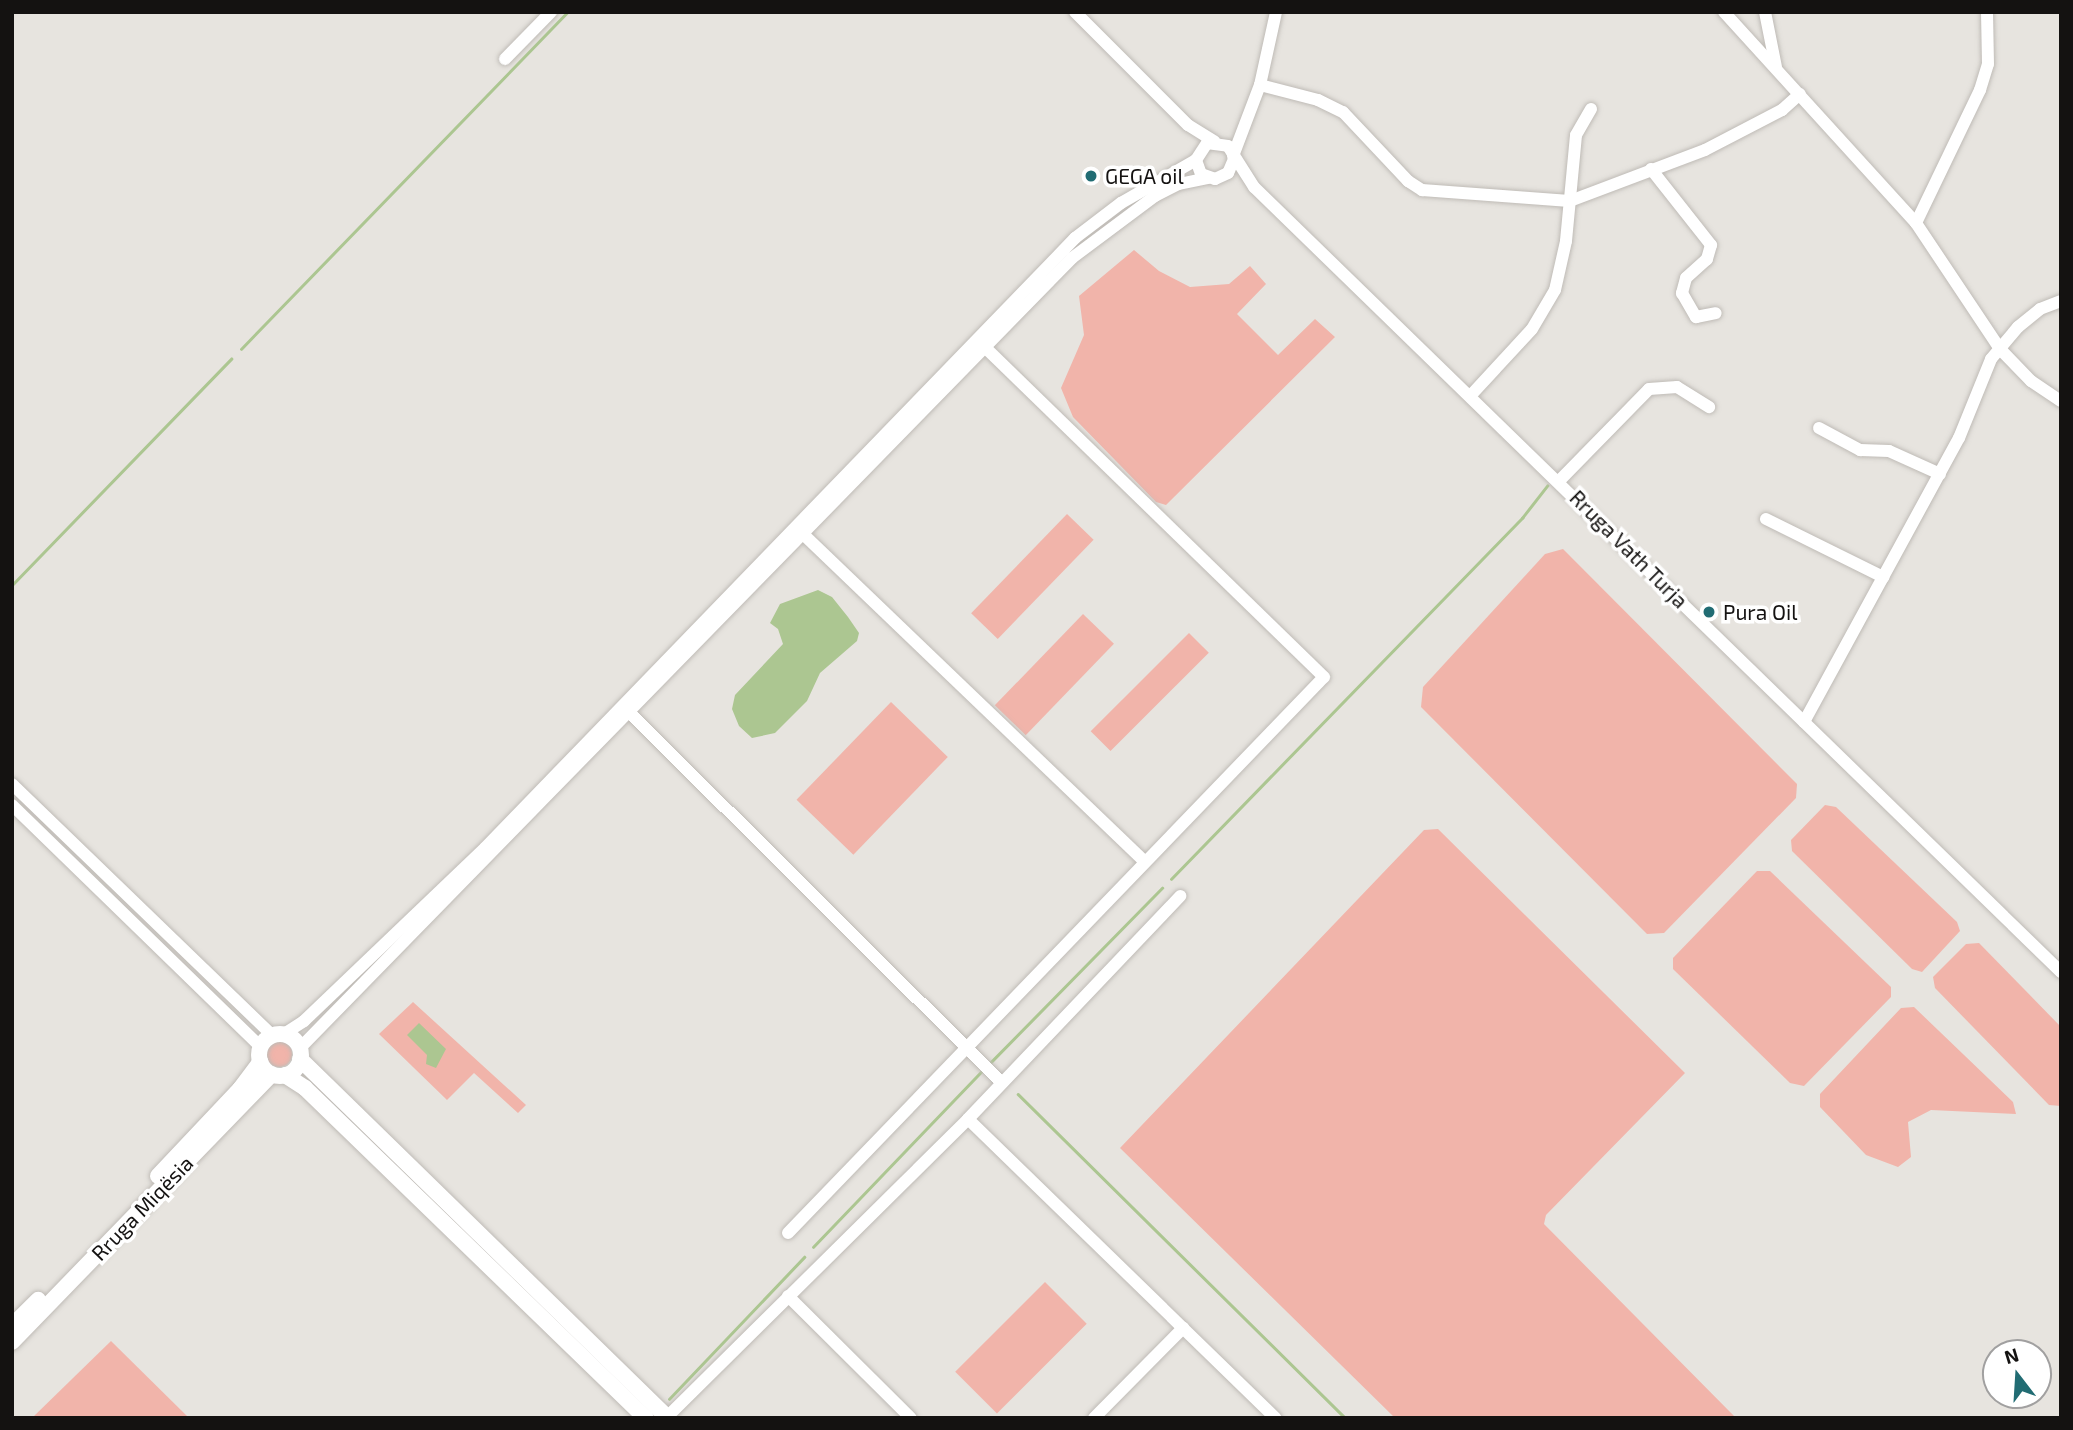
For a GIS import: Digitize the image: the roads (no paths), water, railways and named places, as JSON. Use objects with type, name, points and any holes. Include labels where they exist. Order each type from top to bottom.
[{"type":"main road","points":[[269,1044],[300,1053],[667,1417]]},
{"type":"main road","points":[[269,1044],[279,1075],[305,1088],[646,1418]]},
{"type":"main road","name":"Rruga Miqësia","points":[[12,1326],[197,1135],[269,1044]]},
{"type":"main road","name":"Rruga Miqësia","points":[[12,1342],[300,1053]]},
{"type":"street","points":[[505,60],[551,12]]},
{"type":"street","name":"Rruga Vath Turja","points":[[1075,12],[1188,125],[1228,146],[1233,158],[1254,187],[1472,394],[2061,972]]},
{"type":"street","points":[[1222,177],[1233,158],[1260,85],[1276,12]]},
{"type":"street","points":[[1724,12],[1916,223],[2000,349],[2031,381],[2061,401]]},
{"type":"street","points":[[1765,12],[1776,67]]},
{"type":"street","points":[[1916,223],[1980,90],[1987,64],[1987,12]]},
{"type":"street","points":[[1260,85],[1318,100],[1343,112],[1408,181],[1422,190],[1570,201],[1745,131],[1800,94]]},
{"type":"street","points":[[1472,394],[1532,329],[1555,290],[1570,201],[1576,135],[1591,109]]},
{"type":"street","points":[[269,1044],[304,1021],[485,848],[1075,238],[1121,203],[1247,124]]},
{"type":"street","name":"Rruga Vath Turja","points":[[1188,125],[1196,157],[1208,178],[1222,177],[1254,187]]},
{"type":"street","points":[[1651,169],[1711,245],[1707,259],[1686,278],[1682,293],[1696,317],[1716,313]]},
{"type":"street","points":[[300,1053],[802,533],[1072,258],[1126,214],[1179,184],[1208,178]]},
{"type":"street","points":[[1804,722],[1940,474],[1991,359],[2040,310],[2061,301]]},
{"type":"street","points":[[788,1233],[1324,677],[984,346]]},
{"type":"street","points":[[1560,480],[1649,389],[1677,387],[1709,407]]},
{"type":"street","points":[[1819,428],[1860,450],[1889,452],[1940,474]]},
{"type":"street","points":[[1766,519],[1883,577]]},
{"type":"street","points":[[802,533],[1145,862]]},
{"type":"street","points":[[630,713],[1002,1083]]},
{"type":"street","points":[[12,784],[269,1044]]},
{"type":"street","points":[[12,805],[269,1044]]},
{"type":"street","points":[[667,1417],[968,1119],[1180,896]]},
{"type":"street","points":[[968,1119],[1276,1418]]},
{"type":"street","points":[[788,1296],[911,1418]]},
{"type":"street","points":[[1094,1418],[1183,1328]]},
{"type":"waterway","points":[[241,349],[568,12]]},
{"type":"waterway","points":[[12,585],[231,359]]},
{"type":"waterway","points":[[1171,879],[1522,518],[1547,486]]},
{"type":"waterway","points":[[991,1062],[1162,888]]},
{"type":"waterway","points":[[813,1247],[981,1072]]},
{"type":"waterway","points":[[1018,1094],[1345,1418]]},
{"type":"waterway","points":[[669,1399],[804,1257]]},
{"type":"place","name":"GEGA oil","points":[[1091,176]]},
{"type":"place","name":"Pura Oil","points":[[1709,612]]}]
